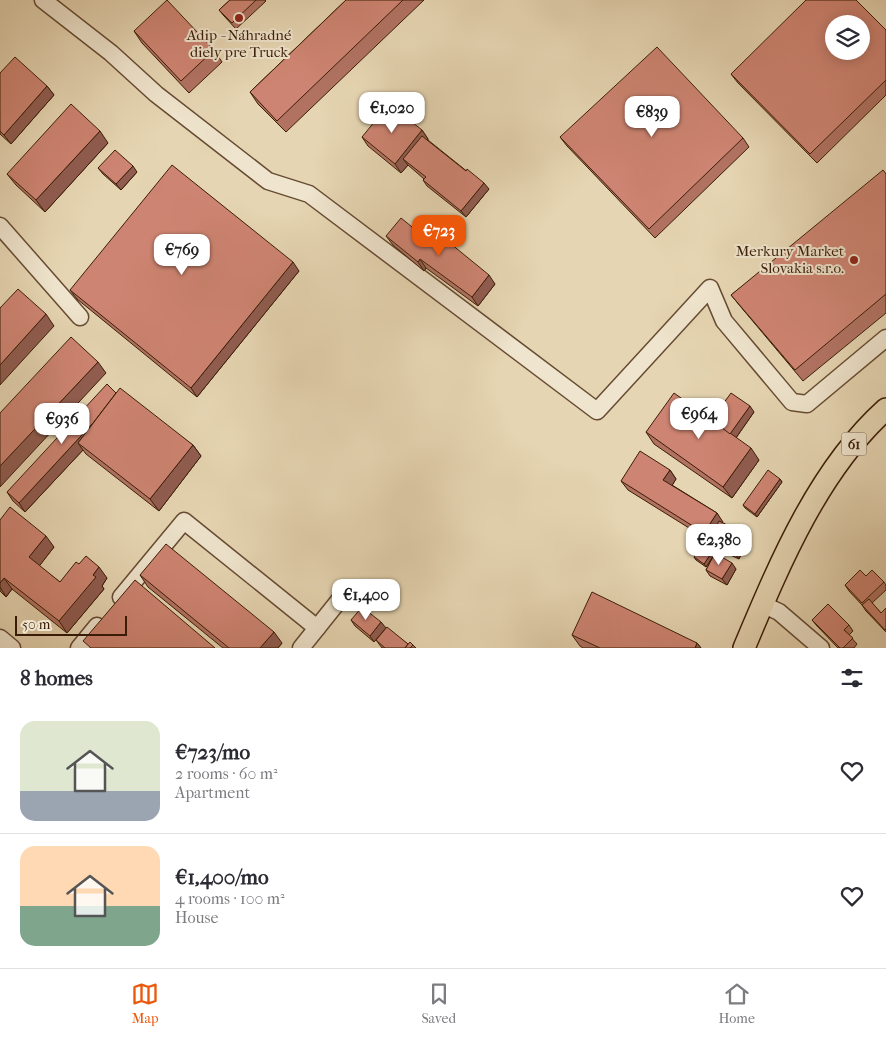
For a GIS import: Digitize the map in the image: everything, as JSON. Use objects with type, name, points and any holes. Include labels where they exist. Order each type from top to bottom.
[{"type":"main road","name":"61","points":[[744,648],[789,546],[820,491],[848,451],[886,409]]},
{"type":"street","points":[[43,0],[111,54],[156,94],[268,181],[309,194],[597,411],[710,288],[724,321],[792,402],[807,404],[886,338]]},
{"type":"street","points":[[0,226],[80,317]]},
{"type":"street","points":[[79,648],[184,521],[317,628]]},
{"type":"street","points":[[301,648],[345,593]]},
{"type":"street","points":[[762,604],[779,612],[821,648]]},
{"type":"street","points":[[0,638],[12,648]]},
{"type":"building","points":[[167,0],[214,50],[181,81],[134,31]]},
{"type":"building","points":[[230,0],[256,0],[232,23],[219,10]]},
{"type":"building","points":[[346,0],[403,0],[277,121],[250,92]]},
{"type":"building","points":[[806,0],[856,0],[886,30],[886,80],[810,154],[731,74]]},
{"type":"building","points":[[657,47],[743,138],[649,229],[560,137]]},
{"type":"building","points":[[15,57],[47,86],[4,135],[0,131],[0,73]]},
{"type":"building","points":[[71,104],[100,131],[36,200],[7,174]]},
{"type":"building","points":[[389,104],[422,130],[395,164],[362,137]]},
{"type":"building","points":[[422,136],[484,183],[461,211],[423,180],[426,177],[403,159]]},
{"type":"building","points":[[115,150],[133,166],[116,184],[98,168]]},
{"type":"building","points":[[172,165],[293,262],[191,388],[70,290]]},
{"type":"building","name":"Merkury Market Slovakia s.r.o.","points":[[883,170],[886,174],[886,294],[795,370],[731,295]]},
{"type":"building","points":[[401,218],[433,244],[440,235],[489,275],[472,297],[420,259],[418,262],[386,236]]},
{"type":"building","points":[[18,289],[46,314],[0,365],[0,308]]},
{"type":"building","points":[[71,337],[98,362],[0,466],[0,413]]},
{"type":"building","points":[[107,384],[116,393],[93,423],[19,503],[7,492]]},
{"type":"building","points":[[120,388],[193,445],[150,499],[78,443]]},
{"type":"building","points":[[674,393],[751,448],[723,487],[646,432]]},
{"type":"building","points":[[731,393],[750,406],[730,434],[717,424],[725,412],[720,408]]},
{"type":"building","points":[[640,451],[670,470],[663,480],[717,513],[704,533],[621,481]]},
{"type":"building","points":[[768,470],[780,479],[755,514],[743,505]]},
{"type":"building","points":[[10,507],[46,536],[29,557],[60,582],[76,562],[79,564],[86,556],[99,567],[93,575],[96,577],[59,621],[4,578],[0,583],[0,520]]},
{"type":"building","points":[[719,521],[744,533],[734,553],[709,541]]},
{"type":"building","points":[[166,544],[274,632],[260,648],[229,648],[140,575]]},
{"type":"building","points":[[702,546],[712,552],[704,564],[694,557]]},
{"type":"building","points":[[715,553],[732,563],[722,579],[706,570]]},
{"type":"building","points":[[860,570],[866,576],[872,570],[884,582],[862,603],[845,585]]},
{"type":"building","points":[[135,580],[215,648],[91,648],[83,641]]},
{"type":"building","points":[[592,592],[697,643],[695,648],[600,648],[572,635]]},
{"type":"building","points":[[869,599],[881,613],[886,608],[885,630],[862,605]]},
{"type":"building","points":[[828,604],[849,625],[844,630],[853,638],[843,648],[840,648],[812,620]]},
{"type":"building","points":[[362,607],[381,622],[370,636],[351,620]]},
{"type":"building","points":[[387,627],[408,644],[405,648],[385,648],[376,640]]},
{"type":"building","points":[[410,642],[413,645],[410,648],[405,648]]},
{"type":"place","name":"Adip - Náhradné diely pre Truck","points":[[239,18]]},
{"type":"place","name":"Merkury Market Slovakia s.r.o.","points":[[854,260]]}]
